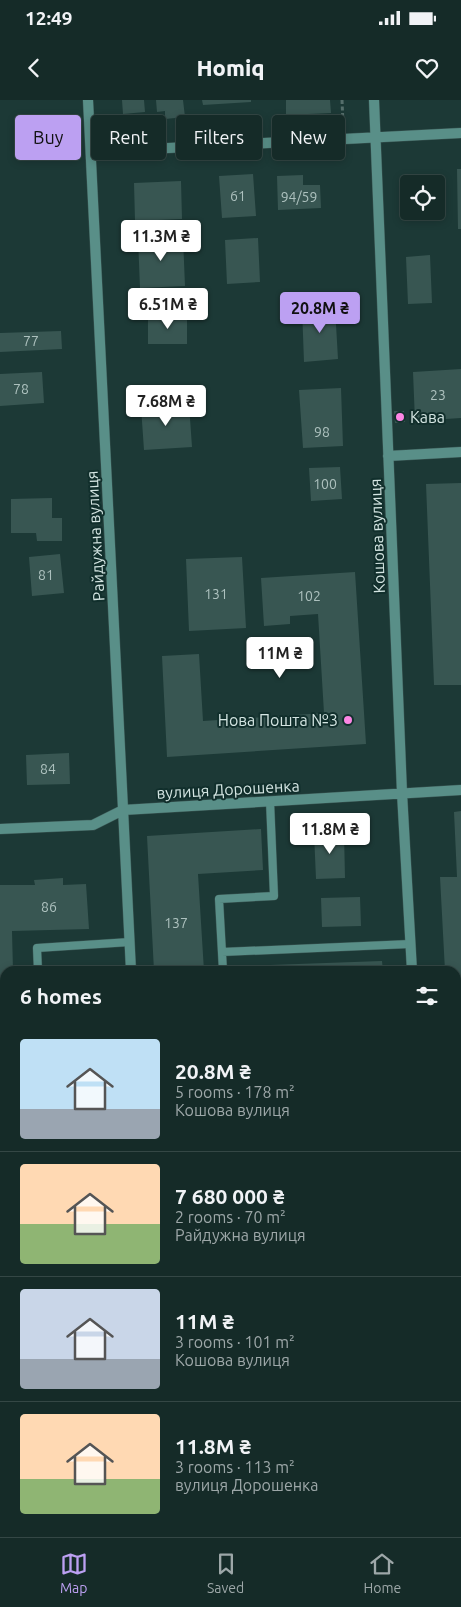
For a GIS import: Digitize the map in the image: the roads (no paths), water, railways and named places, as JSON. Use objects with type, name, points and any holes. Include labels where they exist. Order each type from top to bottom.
[{"type":"street","name":"Райдужна вулиця","points":[[88,100],[91,139]]},
{"type":"street","name":"Кошова вулиця","points":[[374,100],[402,793],[412,966]]},
{"type":"street","points":[[166,148],[461,133]]},
{"type":"street","name":"Райдужна вулиця","points":[[92,160],[131,966]]},
{"type":"street","points":[[388,456],[461,452]]},
{"type":"street","name":"вулиця Дорошенка","points":[[0,829],[93,825],[124,810],[461,790]]},
{"type":"lane","points":[[223,966],[219,899],[274,896],[270,801]]},
{"type":"lane","points":[[38,966],[37,948],[130,942]]},
{"type":"lane","points":[[222,952],[410,944]]},
{"type":"place","name":"Кава","points":[[400,417]]},
{"type":"place","name":"Нова Пошта №3","points":[[348,720]]}]
